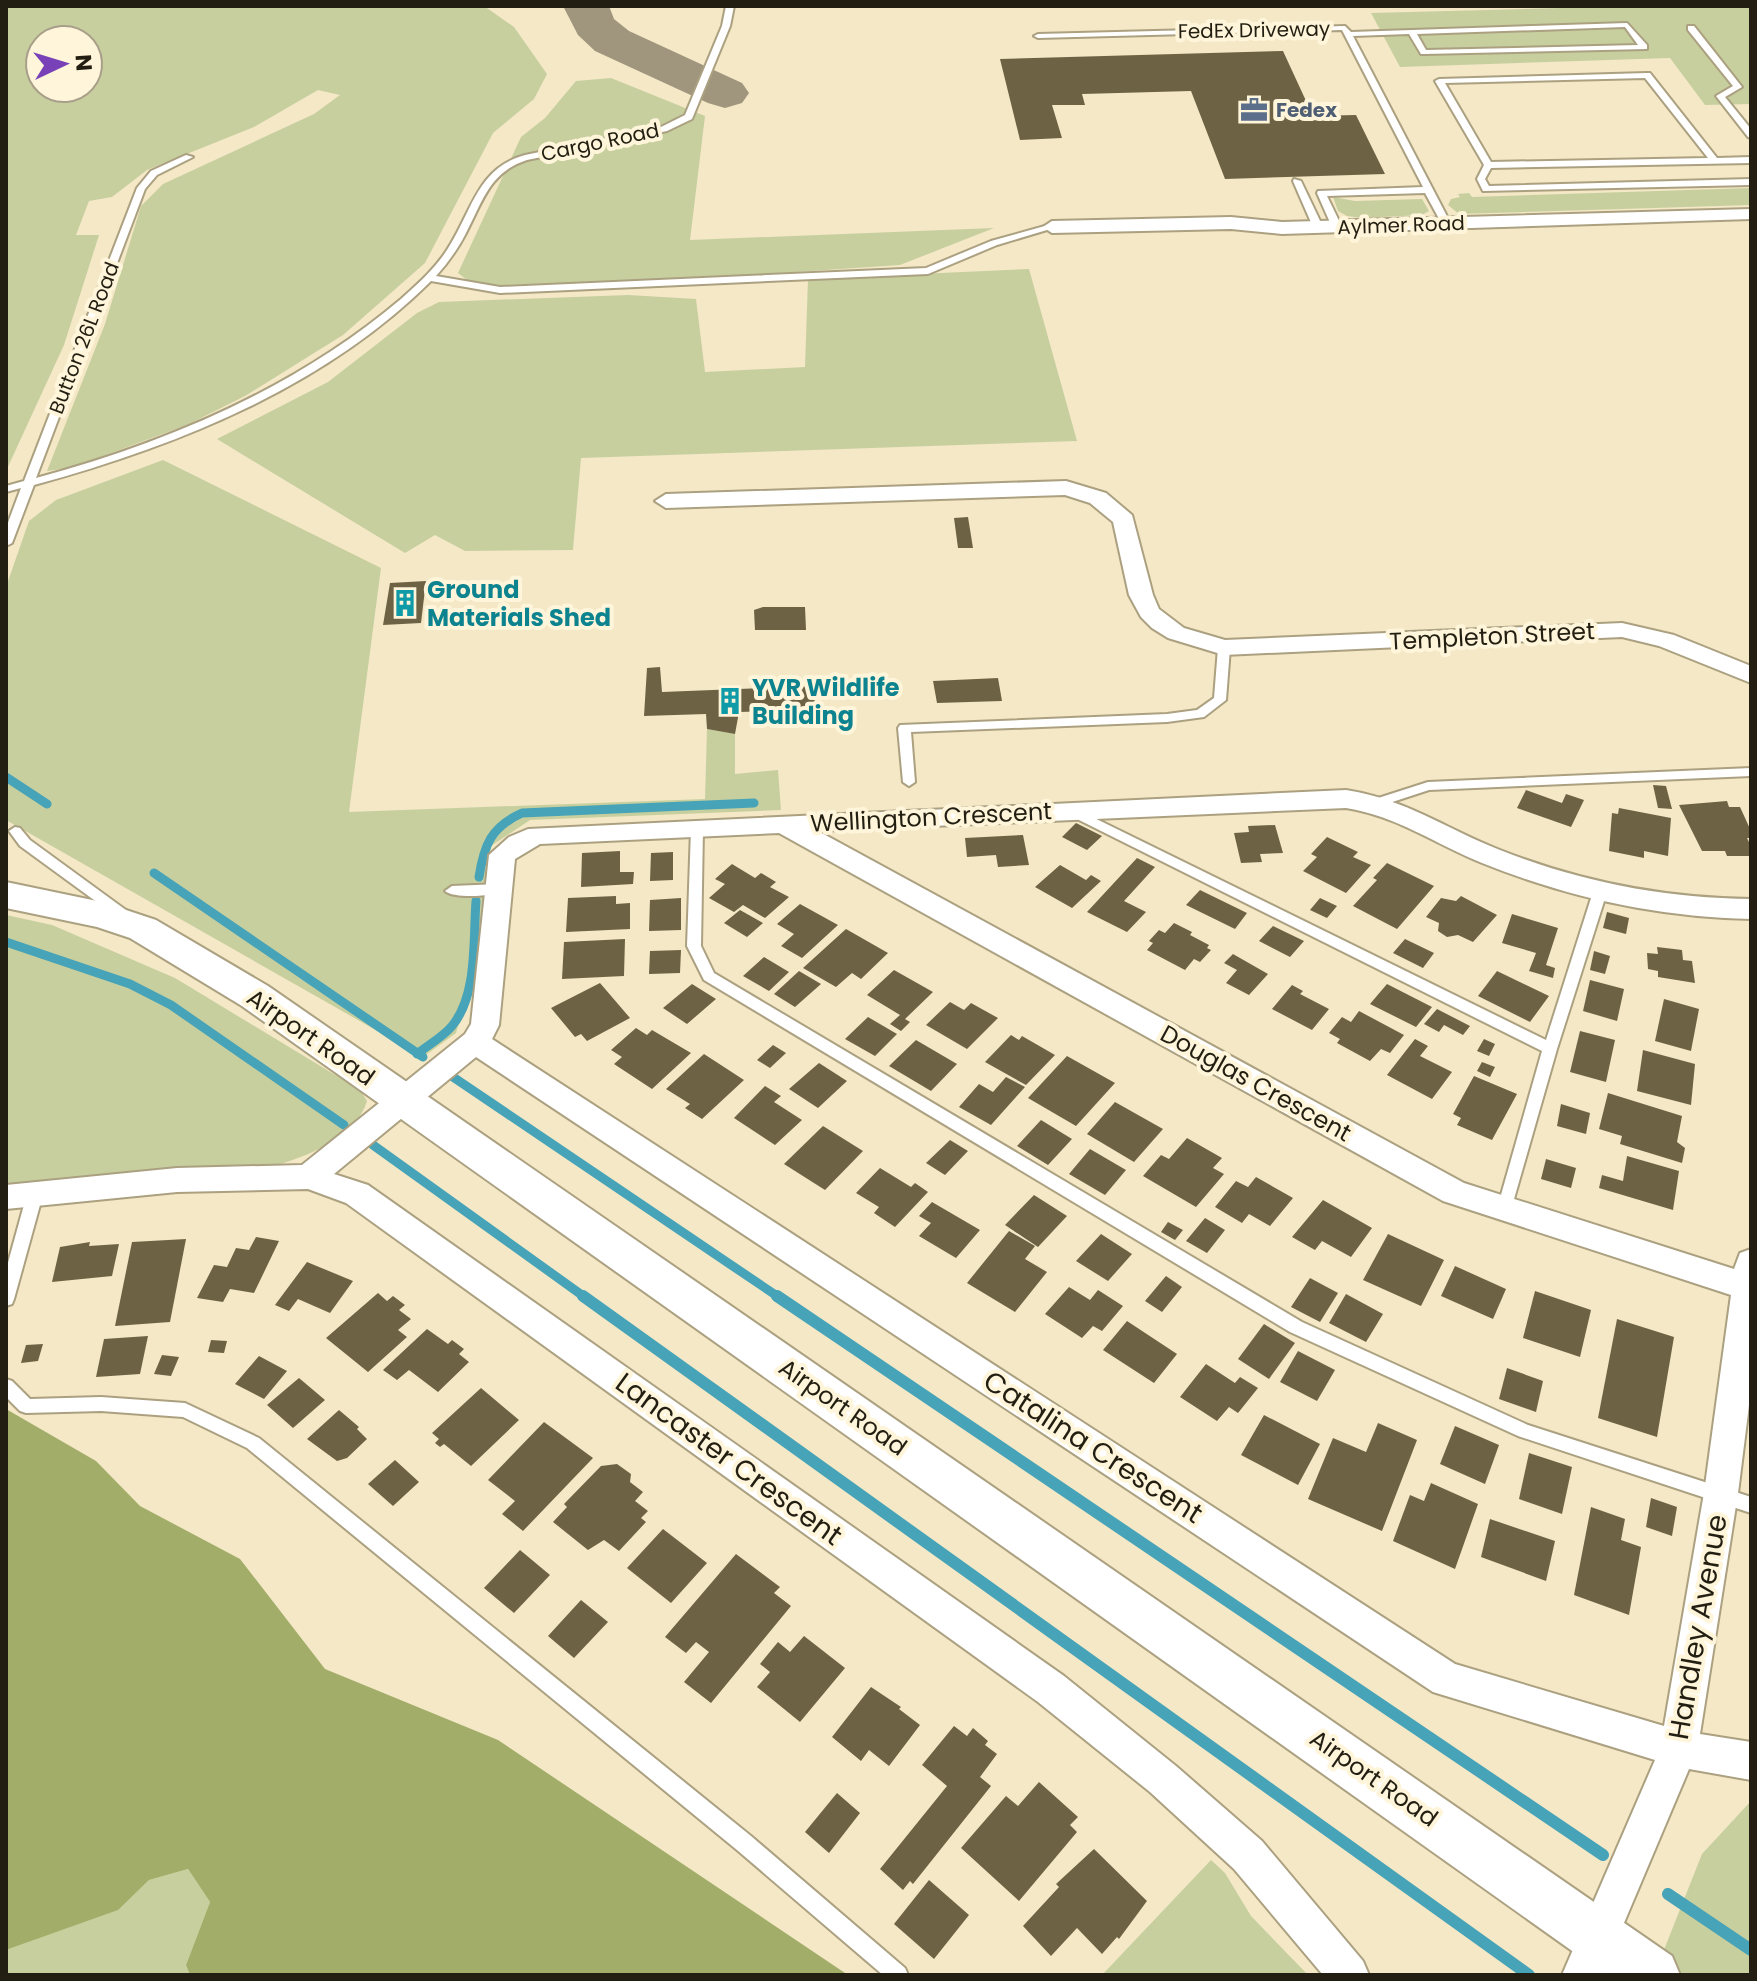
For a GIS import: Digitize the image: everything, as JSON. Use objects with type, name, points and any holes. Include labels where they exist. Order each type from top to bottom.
[{"type":"street","name":"Aylmer Road","points":[[1052,227],[1231,223],[1282,228],[1751,214]]},
{"type":"street","name":"Templeton Street","points":[[666,501],[1066,488],[1098,498],[1124,520],[1141,595],[1149,612],[1176,633],[1224,648],[1622,630],[1666,640],[1751,675]]},
{"type":"street","name":"Wellington Crescent","points":[[475,1042],[485,1025],[502,855],[518,843],[537,835],[1346,799],[1377,803],[1415,816],[1485,854],[1599,895],[1704,909],[1751,909]]},
{"type":"street","name":"Douglas Crescent","points":[[784,825],[1454,1192],[1750,1279]]},
{"type":"street","name":"Airport Road","points":[[6,895],[102,915],[143,929],[255,996],[405,1100],[1590,1956],[1653,1975]]},
{"type":"street","points":[[308,1177],[475,1042]]},
{"type":"street","name":"Catalina Crescent","points":[[475,1042],[1446,1679],[1679,1749],[1751,1761]]},
{"type":"street","name":"Lancaster Crescent","points":[[21,1195],[177,1180],[308,1177],[357,1194],[1051,1689],[1163,1779],[1248,1855],[1349,1975]]},
{"type":"street","name":"Handley Avenue","points":[[1590,1956],[1679,1749],[1736,1499],[1750,1279]]},
{"type":"lane","name":"Cargo Road","points":[[429,278],[449,254],[492,177],[507,164],[656,131],[684,121],[693,112],[726,26],[730,6]]},
{"type":"lane","points":[[1349,34],[1627,25],[1644,47],[1424,52],[1412,33]]},
{"type":"lane","name":"FedEx Driveway","points":[[1038,36],[1345,28],[1446,224]]},
{"type":"lane","points":[[1691,28],[1738,87],[1720,96],[1751,135]]},
{"type":"lane","points":[[1625,47],[1633,57]]},
{"type":"lane","points":[[1640,66],[1715,161]]},
{"type":"lane","points":[[1488,165],[1439,81],[1647,75]]},
{"type":"lane","name":"Button 26L Road","points":[[6,543],[141,188],[154,173],[189,157]]},
{"type":"lane","points":[[1488,165],[1751,160]]},
{"type":"lane","points":[[1488,165],[1481,179],[1486,189],[1751,182]]},
{"type":"lane","points":[[1297,181],[1327,227]]},
{"type":"lane","points":[[1327,227],[1321,193],[1428,190]]},
{"type":"lane","points":[[6,489],[176,436],[286,384],[373,328],[429,278],[500,290],[928,271],[994,243],[1052,227]]},
{"type":"lane","points":[[909,782],[904,728],[1167,718],[1200,714],[1220,700],[1224,648]]},
{"type":"lane","points":[[1377,803],[1428,786],[1751,772]]},
{"type":"lane","points":[[1070,810],[1550,1049]]},
{"type":"lane","points":[[697,829],[694,946],[709,976],[1296,1327],[1524,1431],[1736,1499]]},
{"type":"lane","points":[[15,831],[25,843],[143,929]]},
{"type":"lane","points":[[452,891],[499,889]]},
{"type":"lane","points":[[1505,1209],[1550,1049],[1599,895]]},
{"type":"lane","points":[[6,1299],[21,1195]]},
{"type":"lane","points":[[6,1386],[26,1406],[101,1404],[185,1410],[253,1443],[744,1843],[898,1975]]},
{"type":"green space","points":[[6,6],[484,6],[514,27],[547,74],[534,99],[493,133],[425,263],[343,335],[245,396],[187,425],[70,468],[47,471],[105,324],[141,206],[163,184],[314,114],[340,95],[318,90],[254,127],[147,170],[112,197],[89,201],[76,235],[99,235],[64,345],[6,471]]},
{"type":"green space","points":[[1751,6],[1751,104],[1705,105],[1670,58],[1400,67],[1371,13]]},
{"type":"green space","points":[[611,78],[705,116],[690,240],[994,228],[900,265],[507,291],[476,287],[458,273],[521,137],[545,118],[576,81]]},
{"type":"green space","points":[[1751,188],[1751,205],[1459,214],[1448,205],[1451,199],[1460,197],[1458,194],[1469,193],[1472,197]]},
{"type":"green space","points":[[1333,197],[1355,201],[1422,199],[1429,211],[1422,215],[1347,216],[1338,211]]},
{"type":"green space","points":[[1029,269],[1077,441],[581,458],[573,550],[465,551],[435,535],[405,553],[217,439],[328,382],[417,313],[439,302],[628,295],[696,299],[705,372],[805,367],[808,279]]},
{"type":"green space","points":[[163,460],[381,568],[349,812],[705,799],[707,729],[735,734],[735,774],[778,770],[781,810],[530,820],[491,846],[474,970],[456,1033],[423,1057],[6,820],[6,587],[29,521],[56,500]]},
{"type":"green space","points":[[6,915],[52,925],[175,978],[360,1090],[367,1101],[361,1114],[352,1126],[327,1144],[270,1167],[90,1175],[6,1186]]},
{"type":"green space","points":[[6,1409],[96,1461],[140,1506],[240,1559],[325,1669],[498,1740],[848,1975],[190,1975],[186,1965],[210,1902],[188,1869],[149,1880],[118,1910],[6,1950]]},
{"type":"green space","points":[[1751,1801],[1751,1975],[1654,1975],[1702,1854]]},
{"type":"green space","points":[[1211,1860],[1225,1873],[1251,1916],[1308,1975],[1102,1975]]},
{"type":"green space","points":[[188,1869],[210,1902],[186,1965],[190,1975],[6,1975],[6,1950],[117,1910],[149,1880]]},
{"type":"building","name":"Fedex","points":[[1283,51],[1313,116],[1356,115],[1385,174],[1225,179],[1191,91],[1082,94],[1085,105],[1052,105],[1062,138],[1020,140],[1000,59]]},
{"type":"building","points":[[968,517],[973,548],[958,548],[954,518]]},
{"type":"building","name":"Ground Materials Shed","points":[[426,581],[421,623],[383,625],[390,583]]},
{"type":"building","points":[[763,607],[805,607],[806,630],[755,630],[754,610]]},
{"type":"building","name":"YVR Wildlife Building","points":[[660,667],[662,692],[814,686],[815,710],[739,712],[735,734],[707,729],[706,714],[644,716],[647,668]]},
{"type":"building","points":[[998,678],[1002,701],[937,703],[933,681]]},
{"type":"building","points":[[1653,785],[1666,786],[1672,809],[1658,808]]},
{"type":"building","points":[[1526,790],[1562,803],[1566,794],[1584,800],[1571,827],[1517,808]]},
{"type":"building","points":[[1727,801],[1729,807],[1740,807],[1751,831],[1751,838],[1747,838],[1751,846],[1750,856],[1702,851],[1679,805]]},
{"type":"building","points":[[1619,808],[1671,818],[1668,856],[1644,851],[1644,858],[1609,851],[1612,813],[1618,814]]},
{"type":"building","points":[[1076,823],[1102,836],[1087,850],[1062,837]]},
{"type":"building","points":[[1275,825],[1283,853],[1260,854],[1262,862],[1241,863],[1234,833],[1249,832],[1248,826]]},
{"type":"building","points":[[1023,835],[1029,865],[998,867],[996,855],[967,857],[965,838]]},
{"type":"building","points":[[1327,837],[1358,852],[1353,857],[1371,865],[1346,893],[1303,871],[1317,857],[1311,854]]},
{"type":"building","points":[[620,851],[620,872],[634,872],[633,884],[581,887],[582,853]]},
{"type":"building","points":[[673,852],[673,880],[650,881],[651,853]]},
{"type":"building","points":[[1137,858],[1155,867],[1124,901],[1146,912],[1127,932],[1087,912]]},
{"type":"building","points":[[1387,863],[1434,886],[1397,929],[1353,906],[1377,880],[1373,878]]},
{"type":"building","points":[[732,864],[755,878],[761,873],[776,882],[770,887],[789,897],[765,918],[743,905],[734,912],[709,898],[725,884],[715,879]]},
{"type":"building","points":[[1060,865],[1086,880],[1091,875],[1101,881],[1072,908],[1035,887]]},
{"type":"building","points":[[1200,890],[1247,913],[1235,929],[1186,905]]},
{"type":"building","points":[[616,896],[616,904],[630,903],[630,929],[566,932],[568,898]]},
{"type":"building","points":[[1461,896],[1497,915],[1473,942],[1458,935],[1447,937],[1438,931],[1439,923],[1426,917],[1441,898],[1456,901]]},
{"type":"building","points":[[681,898],[681,930],[649,931],[650,900]]},
{"type":"building","points":[[1320,898],[1337,906],[1327,918],[1310,910]]},
{"type":"building","points":[[800,904],[838,925],[802,958],[781,946],[794,934],[777,924]]},
{"type":"building","points":[[740,910],[763,923],[747,937],[724,923]]},
{"type":"building","points":[[1607,912],[1629,918],[1626,934],[1603,928]]},
{"type":"building","points":[[1512,914],[1558,928],[1546,965],[1555,968],[1553,978],[1529,971],[1536,953],[1502,943]]},
{"type":"building","points":[[1174,923],[1192,932],[1190,935],[1209,945],[1207,948],[1211,950],[1200,962],[1194,959],[1185,970],[1147,950],[1153,943],[1149,941],[1159,930],[1165,933]]},
{"type":"building","points":[[1273,926],[1304,941],[1290,957],[1259,941]]},
{"type":"building","points":[[846,929],[888,953],[861,979],[852,973],[836,987],[803,968]]},
{"type":"building","points":[[625,939],[624,976],[562,979],[564,942]]},
{"type":"building","points":[[1405,939],[1434,953],[1423,968],[1393,953]]},
{"type":"building","points":[[1657,947],[1682,950],[1683,960],[1692,961],[1695,983],[1658,977],[1658,971],[1648,969],[1647,953],[1658,954]]},
{"type":"building","points":[[681,950],[680,973],[649,974],[650,951]]},
{"type":"building","points":[[1594,951],[1610,956],[1605,974],[1590,970]]},
{"type":"building","points":[[1233,954],[1268,974],[1249,995],[1226,983],[1237,970],[1224,963]]},
{"type":"building","points":[[764,957],[789,972],[769,991],[743,976]]},
{"type":"building","points":[[894,970],[933,992],[905,1019],[910,1022],[901,1031],[890,1024],[900,1015],[867,995]]},
{"type":"building","points":[[799,971],[821,984],[795,1007],[774,994]]},
{"type":"building","points":[[1497,971],[1549,996],[1530,1022],[1478,996]]},
{"type":"building","points":[[1590,980],[1624,989],[1617,1021],[1583,1011]]},
{"type":"building","points":[[600,983],[630,1018],[587,1041],[581,1034],[575,1037],[551,1008]]},
{"type":"building","points":[[692,984],[716,999],[687,1024],[663,1008]]},
{"type":"building","points":[[1387,984],[1432,1007],[1416,1027],[1370,1004]]},
{"type":"building","points":[[1292,985],[1303,991],[1300,994],[1329,1009],[1312,1030],[1272,1009]]},
{"type":"building","points":[[1664,999],[1699,1009],[1691,1051],[1655,1041]]},
{"type":"building","points":[[950,1002],[964,1010],[971,1003],[998,1018],[967,1049],[926,1025]]},
{"type":"building","points":[[1437,1009],[1470,1026],[1463,1035],[1444,1025],[1439,1032],[1424,1024]]},
{"type":"building","points":[[1359,1011],[1404,1035],[1390,1053],[1381,1049],[1370,1061],[1337,1043],[1340,1039],[1329,1033],[1342,1017],[1351,1022]]},
{"type":"building","points":[[868,1017],[897,1034],[875,1056],[845,1039]]},
{"type":"building","points":[[636,1028],[647,1035],[652,1030],[691,1053],[652,1089],[614,1064],[622,1057],[611,1050]]},
{"type":"building","points":[[1580,1031],[1615,1040],[1606,1082],[1570,1072]]},
{"type":"building","points":[[1011,1035],[1019,1040],[1022,1036],[1055,1055],[1026,1085],[985,1062]]},
{"type":"building","points":[[1415,1039],[1428,1046],[1420,1056],[1452,1072],[1432,1099],[1387,1075]]},
{"type":"building","points":[[1484,1039],[1495,1044],[1489,1056],[1477,1051]]},
{"type":"building","points":[[916,1040],[957,1064],[931,1091],[889,1066]]},
{"type":"building","points":[[773,1045],[786,1053],[770,1068],[757,1060]]},
{"type":"building","points":[[1643,1050],[1695,1064],[1691,1105],[1637,1091]]},
{"type":"building","points":[[704,1054],[744,1080],[702,1119],[685,1108],[690,1104],[666,1089]]},
{"type":"building","points":[[1067,1056],[1115,1083],[1076,1126],[1028,1098]]},
{"type":"building","points":[[1482,1062],[1495,1067],[1490,1077],[1477,1071]]},
{"type":"building","points":[[819,1063],[847,1081],[818,1108],[789,1089]]},
{"type":"building","points":[[1474,1076],[1517,1094],[1492,1140],[1457,1125],[1461,1118],[1453,1114]]},
{"type":"building","points":[[1006,1077],[1025,1087],[991,1125],[959,1107],[979,1084],[993,1092]]},
{"type":"building","points":[[765,1086],[781,1096],[774,1102],[802,1120],[775,1145],[734,1118]]},
{"type":"building","points":[[1608,1093],[1682,1116],[1677,1142],[1685,1148],[1682,1163],[1620,1144],[1622,1136],[1599,1129]]},
{"type":"building","points":[[1115,1102],[1163,1129],[1134,1162],[1087,1134]]},
{"type":"building","points":[[1561,1104],[1590,1113],[1586,1134],[1557,1126]]},
{"type":"building","points":[[1041,1120],[1072,1139],[1048,1165],[1017,1146]]},
{"type":"building","points":[[823,1126],[863,1151],[825,1190],[784,1164]]},
{"type":"building","points":[[1187,1138],[1222,1158],[1213,1168],[1224,1174],[1196,1207],[1143,1176],[1161,1155],[1169,1159]]},
{"type":"building","points":[[950,1140],[968,1151],[945,1175],[926,1163]]},
{"type":"building","points":[[1090,1149],[1126,1170],[1105,1195],[1069,1174]]},
{"type":"building","points":[[1627,1156],[1679,1171],[1673,1210],[1599,1188],[1602,1175],[1623,1181]]},
{"type":"building","points":[[1546,1159],[1576,1168],[1571,1188],[1541,1179]]},
{"type":"building","points":[[880,1168],[911,1187],[915,1183],[928,1192],[895,1227],[874,1213],[879,1207],[856,1193]]},
{"type":"building","points":[[1256,1177],[1293,1198],[1270,1226],[1249,1214],[1242,1223],[1215,1207],[1236,1181],[1248,1187]]},
{"type":"building","points":[[1034,1195],[1067,1216],[1038,1247],[1005,1225]]},
{"type":"building","points":[[1323,1200],[1372,1228],[1351,1257],[1322,1241],[1315,1250],[1292,1237]]},
{"type":"building","points":[[932,1202],[980,1230],[956,1258],[919,1236],[931,1223],[919,1216]]},
{"type":"building","points":[[1205,1218],[1225,1230],[1207,1253],[1186,1241]]},
{"type":"building","points":[[1168,1222],[1183,1230],[1175,1240],[1161,1232]]},
{"type":"building","points":[[1009,1231],[1035,1246],[1025,1259],[1047,1272],[1015,1312],[967,1283]]},
{"type":"building","points":[[1101,1234],[1132,1254],[1108,1281],[1076,1261]]},
{"type":"building","points":[[1388,1234],[1444,1260],[1421,1306],[1363,1280]]},
{"type":"building","points":[[256,1237],[279,1241],[254,1293],[230,1289],[223,1302],[197,1298],[214,1265],[227,1267],[236,1248],[249,1250]]},
{"type":"building","points":[[186,1239],[170,1322],[115,1326],[132,1242]]},
{"type":"building","points":[[90,1242],[89,1246],[119,1244],[112,1276],[52,1282],[60,1247]]},
{"type":"building","points":[[307,1262],[353,1281],[330,1313],[298,1299],[289,1311],[275,1305]]},
{"type":"building","points":[[1455,1266],[1506,1289],[1493,1319],[1441,1296]]},
{"type":"building","points":[[1166,1276],[1182,1287],[1162,1312],[1145,1301]]},
{"type":"building","points":[[1310,1278],[1338,1293],[1320,1322],[1291,1307]]},
{"type":"building","points":[[1069,1287],[1090,1300],[1098,1290],[1123,1306],[1102,1331],[1093,1326],[1082,1338],[1045,1314]]},
{"type":"building","points":[[1535,1291],[1591,1310],[1580,1357],[1523,1338]]},
{"type":"building","points":[[378,1293],[387,1301],[393,1296],[405,1305],[399,1310],[411,1319],[398,1330],[407,1337],[368,1372],[326,1338]]},
{"type":"building","points":[[1346,1294],[1383,1314],[1366,1342],[1329,1323]]},
{"type":"building","points":[[1617,1319],[1674,1337],[1657,1437],[1598,1418]]},
{"type":"building","points":[[1127,1321],[1177,1354],[1154,1383],[1103,1350]]},
{"type":"building","points":[[1264,1324],[1295,1343],[1269,1379],[1238,1359]]},
{"type":"building","points":[[427,1329],[448,1344],[452,1340],[464,1349],[459,1354],[469,1362],[438,1392],[409,1370],[397,1380],[383,1370]]},
{"type":"building","points":[[148,1336],[140,1374],[96,1377],[104,1339]]},
{"type":"building","points":[[211,1340],[227,1341],[224,1353],[208,1352]]},
{"type":"building","points":[[43,1344],[38,1361],[21,1363],[26,1345]]},
{"type":"building","points":[[1298,1351],[1335,1370],[1317,1401],[1280,1382]]},
{"type":"building","points":[[162,1355],[179,1357],[171,1376],[154,1374]]},
{"type":"building","points":[[259,1356],[287,1371],[264,1399],[235,1384]]},
{"type":"building","points":[[1206,1364],[1235,1383],[1240,1377],[1258,1388],[1238,1413],[1229,1407],[1217,1421],[1180,1397]]},
{"type":"building","points":[[1507,1368],[1543,1381],[1536,1412],[1499,1399]]},
{"type":"building","points":[[299,1378],[325,1400],[293,1428],[267,1405]]},
{"type":"building","points":[[481,1388],[519,1420],[471,1466],[444,1444],[440,1447],[435,1443],[439,1439],[432,1433]]},
{"type":"building","points":[[339,1410],[359,1427],[357,1429],[367,1439],[347,1458],[337,1461],[307,1439]]},
{"type":"building","points":[[1264,1415],[1320,1444],[1298,1485],[1241,1455]]},
{"type":"building","points":[[544,1422],[593,1458],[523,1531],[502,1514],[515,1501],[488,1480]]},
{"type":"building","points":[[1378,1423],[1417,1440],[1382,1531],[1308,1499],[1333,1438],[1366,1452]]},
{"type":"building","points":[[1455,1426],[1499,1445],[1485,1484],[1440,1464]]},
{"type":"building","points":[[1529,1453],[1572,1467],[1562,1514],[1519,1499]]},
{"type":"building","points":[[395,1460],[419,1482],[393,1506],[368,1484]]},
{"type":"building","points":[[617,1464],[631,1474],[630,1482],[643,1492],[635,1501],[648,1511],[641,1518],[646,1522],[619,1551],[604,1540],[588,1550],[553,1522],[567,1507],[564,1504],[601,1466]]},
{"type":"building","points":[[1431,1483],[1478,1504],[1455,1569],[1393,1541],[1410,1495],[1424,1501]]},
{"type":"building","points":[[1651,1498],[1677,1507],[1672,1536],[1646,1527]]},
{"type":"building","points":[[1591,1507],[1625,1519],[1621,1540],[1641,1547],[1629,1615],[1574,1595]]},
{"type":"building","points":[[1490,1519],[1555,1541],[1546,1581],[1481,1557]]},
{"type":"building","points":[[663,1529],[707,1563],[671,1603],[627,1568]]},
{"type":"building","points":[[520,1550],[550,1575],[514,1613],[484,1588]]},
{"type":"building","points":[[736,1554],[780,1587],[774,1593],[791,1606],[711,1703],[684,1682],[709,1652],[696,1642],[686,1653],[665,1637]]},
{"type":"building","points":[[581,1600],[608,1622],[574,1658],[548,1636]]},
{"type":"building","points":[[804,1636],[845,1668],[800,1722],[757,1687],[770,1672],[760,1664],[778,1642],[790,1652]]},
{"type":"building","points":[[871,1687],[901,1707],[899,1709],[920,1725],[889,1766],[869,1750],[861,1761],[832,1737]]},
{"type":"building","points":[[954,1726],[967,1736],[973,1728],[988,1741],[985,1745],[997,1754],[980,1777],[991,1786],[913,1884],[910,1881],[903,1890],[880,1869],[947,1786],[922,1765]]},
{"type":"building","points":[[1039,1782],[1078,1817],[1070,1825],[1077,1832],[1019,1901],[961,1848],[1006,1796],[1018,1806]]},
{"type":"building","points":[[837,1793],[860,1813],[829,1853],[805,1832]]},
{"type":"building","points":[[1094,1849],[1147,1901],[1119,1939],[1117,1937],[1102,1954],[1077,1928],[1051,1956],[1023,1926],[1059,1887],[1056,1884]]},
{"type":"building","points":[[929,1880],[969,1915],[934,1959],[894,1924]]},
{"type":"waterway","points":[[6,777],[47,804]]},
{"type":"waterway","points":[[479,877],[483,855],[491,838],[503,824],[522,813],[754,803]]},
{"type":"waterway","points":[[154,873],[418,1053]]},
{"type":"waterway","points":[[418,1053],[452,1026],[466,999],[473,966],[476,901]]},
{"type":"waterway","points":[[6,942],[130,984],[171,1005],[344,1125]]},
{"type":"waterway","points":[[418,1053],[423,1057]]},
{"type":"waterway","points":[[453,1077],[780,1298]]},
{"type":"waterway","points":[[373,1145],[586,1298]]},
{"type":"waterway","points":[[583,1296],[1529,1975]]},
{"type":"waterway","points":[[777,1296],[1603,1855]]},
{"type":"waterway","points":[[1668,1894],[1751,1950]]},
{"type":"taxiway","points":[[586,6],[594,25],[612,41],[725,93]]},
{"type":"place","name":"Fedex","points":[[1254,110]]},
{"type":"place","name":"Ground Materials Shed","points":[[405,603]]},
{"type":"place","name":"YVR Wildlife Building","points":[[730,701]]}]
